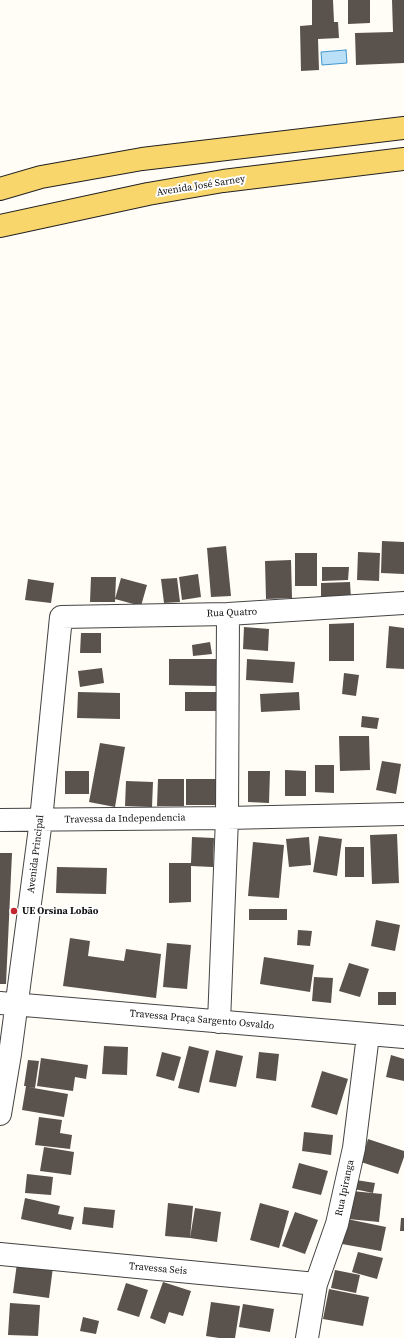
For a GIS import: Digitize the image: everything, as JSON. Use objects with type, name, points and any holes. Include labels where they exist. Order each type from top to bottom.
[{"type":"main road","points":[[0,189],[41,177],[142,158],[404,128]]},
{"type":"main road","name":"Avenida José Sarney","points":[[0,226],[148,194],[223,181],[404,158]]},
{"type":"street","name":"Rua Quatro","points":[[61,617],[228,614],[404,603]]},
{"type":"street","points":[[219,1022],[226,818],[228,614]]},
{"type":"street","name":"Avenida Principal","points":[[0,1114],[10,1054],[8,1003],[41,820],[61,617]]},
{"type":"street","points":[[226,818],[404,814]]},
{"type":"street","name":"Travessa da Independencia","points":[[0,820],[226,818]]},
{"type":"street","name":"Travessa Praça Sargento Osvaldo","points":[[8,1003],[404,1037]]},
{"type":"street","name":"Rua Ipiranga","points":[[307,1338],[316,1284],[337,1224],[354,1148],[368,1035]]},
{"type":"street","name":"Travessa Seis","points":[[0,1254],[316,1284]]},
{"type":"water","points":[[346,50],[347,63],[322,65],[321,52]]},
{"type":"building","points":[[312,0],[333,0],[334,22],[338,22],[339,38],[318,39],[319,70],[301,71],[300,26],[312,25]]},
{"type":"building","points":[[348,0],[370,0],[370,23],[348,24]]},
{"type":"building","points":[[392,0],[404,0],[404,63],[356,65],[355,33],[393,32]]},
{"type":"building","points":[[382,541],[404,542],[404,574],[381,573]]},
{"type":"building","points":[[226,546],[231,596],[211,597],[207,548]]},
{"type":"building","points":[[358,552],[380,553],[379,581],[357,580]]},
{"type":"building","points":[[295,553],[317,553],[317,586],[295,586]]},
{"type":"building","points":[[291,560],[292,598],[266,599],[265,561]]},
{"type":"building","points":[[322,567],[349,567],[348,580],[322,581]]},
{"type":"building","points":[[198,574],[201,597],[182,600],[179,577]]},
{"type":"building","points":[[91,577],[116,577],[115,602],[90,602]]},
{"type":"building","points":[[121,578],[147,585],[141,606],[115,599]]},
{"type":"building","points":[[177,578],[180,602],[164,603],[161,579]]},
{"type":"building","points":[[28,579],[54,583],[51,603],[25,600]]},
{"type":"building","points":[[350,582],[351,599],[321,600],[321,583]]},
{"type":"building","points":[[354,623],[354,661],[329,661],[329,624]]},
{"type":"building","points":[[389,626],[404,628],[404,669],[386,668]]},
{"type":"building","points":[[244,627],[269,629],[268,651],[243,649]]},
{"type":"building","points":[[81,633],[101,633],[101,653],[80,653]]},
{"type":"building","points":[[210,642],[212,654],[193,656],[192,645]]},
{"type":"building","points":[[169,659],[218,659],[217,686],[169,685]]},
{"type":"building","points":[[247,659],[295,662],[293,683],[246,680]]},
{"type":"building","points":[[102,668],[104,683],[80,687],[78,671]]},
{"type":"building","points":[[344,673],[359,675],[356,696],[342,694]]},
{"type":"building","points":[[78,692],[120,693],[120,719],[77,718]]},
{"type":"building","points":[[185,692],[219,692],[219,711],[185,711]]},
{"type":"building","points":[[299,692],[300,710],[261,712],[260,694]]},
{"type":"building","points":[[362,716],[379,718],[377,729],[361,727]]},
{"type":"building","points":[[339,736],[369,736],[370,770],[340,771]]},
{"type":"building","points":[[100,743],[125,747],[115,807],[89,802]]},
{"type":"building","points":[[382,761],[401,764],[396,794],[376,790]]},
{"type":"building","points":[[315,765],[334,765],[334,793],[315,792]]},
{"type":"building","points":[[285,770],[306,771],[306,796],[285,796]]},
{"type":"building","points":[[65,771],[89,771],[89,794],[65,794]]},
{"type":"building","points":[[248,771],[270,771],[269,803],[248,802]]},
{"type":"building","points":[[158,779],[184,779],[184,806],[157,806]]},
{"type":"building","points":[[186,779],[218,779],[219,805],[186,805]]},
{"type":"building","points":[[126,781],[153,782],[152,807],[125,806]]},
{"type":"building","points":[[397,834],[399,883],[372,884],[370,835]]},
{"type":"building","points":[[319,836],[342,839],[337,876],[313,872]]},
{"type":"building","points":[[192,837],[214,838],[213,867],[191,866],[191,902],[169,903],[169,863],[191,863]]},
{"type":"building","points":[[309,837],[311,865],[289,867],[286,839]]},
{"type":"building","points":[[253,842],[284,845],[279,898],[248,896]]},
{"type":"building","points":[[345,847],[364,847],[364,877],[345,877]]},
{"type":"building","points":[[0,853],[12,853],[6,984],[0,984]]},
{"type":"building","points":[[57,867],[107,868],[106,894],[56,893]]},
{"type":"building","points":[[249,909],[287,909],[287,920],[249,920]]},
{"type":"building","points":[[376,920],[400,925],[395,951],[371,946]]},
{"type":"building","points":[[298,930],[312,931],[310,946],[297,945]]},
{"type":"building","points":[[70,938],[90,941],[88,956],[124,961],[126,949],[161,954],[156,998],[63,986]]},
{"type":"building","points":[[167,943],[191,945],[187,989],[163,987]]},
{"type":"building","points":[[264,957],[314,965],[310,992],[260,984]]},
{"type":"building","points":[[349,963],[369,969],[360,997],[339,991]]},
{"type":"building","points":[[314,977],[333,978],[331,1003],[312,1001]]},
{"type":"building","points":[[378,992],[396,992],[396,1005],[378,1005]]},
{"type":"building","points":[[104,1046],[128,1047],[127,1075],[102,1074]]},
{"type":"building","points":[[189,1046],[209,1051],[199,1093],[178,1088]]},
{"type":"building","points":[[216,1050],[243,1056],[236,1087],[209,1082]]},
{"type":"building","points":[[162,1052],[181,1057],[174,1081],[156,1076]]},
{"type":"building","points":[[259,1052],[279,1054],[276,1081],[256,1078]]},
{"type":"building","points":[[391,1055],[404,1059],[404,1081],[386,1077]]},
{"type":"building","points":[[41,1058],[88,1065],[86,1079],[75,1077],[73,1091],[37,1086]]},
{"type":"building","points":[[28,1060],[39,1061],[35,1088],[28,1087],[68,1094],[64,1117],[22,1110]]},
{"type":"building","points":[[322,1071],[348,1079],[337,1115],[311,1107]]},
{"type":"building","points":[[39,1117],[62,1120],[60,1133],[72,1135],[70,1149],[35,1145]]},
{"type":"building","points":[[304,1132],[333,1135],[331,1155],[302,1151]]},
{"type":"building","points":[[368,1139],[404,1151],[404,1157],[398,1174],[361,1162]]},
{"type":"building","points":[[44,1147],[74,1152],[71,1175],[40,1171]]},
{"type":"building","points":[[299,1163],[328,1171],[321,1195],[292,1188]]},
{"type":"building","points":[[27,1174],[53,1177],[51,1195],[25,1193]]},
{"type":"building","points":[[356,1180],[375,1183],[373,1193],[354,1189]]},
{"type":"building","points":[[352,1191],[382,1194],[379,1222],[348,1219]]},
{"type":"building","points":[[25,1198],[60,1206],[58,1214],[74,1217],[71,1230],[21,1219]]},
{"type":"building","points":[[168,1203],[193,1206],[190,1238],[165,1236]]},
{"type":"building","points":[[260,1203],[289,1211],[279,1248],[250,1240]]},
{"type":"building","points":[[84,1207],[115,1210],[113,1228],[82,1224]]},
{"type":"building","points":[[195,1208],[221,1212],[217,1242],[190,1238]]},
{"type":"building","points":[[295,1212],[318,1220],[305,1254],[282,1246]]},
{"type":"building","points":[[401,1218],[404,1218],[404,1231],[400,1231]]},
{"type":"building","points":[[347,1219],[386,1227],[381,1251],[342,1244]]},
{"type":"building","points":[[358,1252],[383,1258],[377,1279],[352,1272]]},
{"type":"building","points":[[17,1263],[53,1267],[49,1298],[13,1293]]},
{"type":"building","points":[[335,1270],[360,1275],[356,1293],[331,1288]]},
{"type":"building","points":[[163,1282],[191,1291],[183,1316],[169,1312],[165,1324],[150,1318]]},
{"type":"building","points":[[126,1283],[148,1290],[139,1317],[117,1310]]},
{"type":"building","points":[[329,1289],[369,1297],[363,1326],[323,1319]]},
{"type":"building","points":[[211,1302],[240,1306],[235,1338],[206,1336]]},
{"type":"building","points":[[10,1303],[40,1305],[38,1336],[8,1335]]},
{"type":"building","points":[[243,1304],[274,1309],[270,1332],[239,1327]]},
{"type":"building","points":[[83,1317],[99,1321],[96,1334],[80,1331]]},
{"type":"place","name":"UE Orsina Lobão","points":[[14,911]]}]
